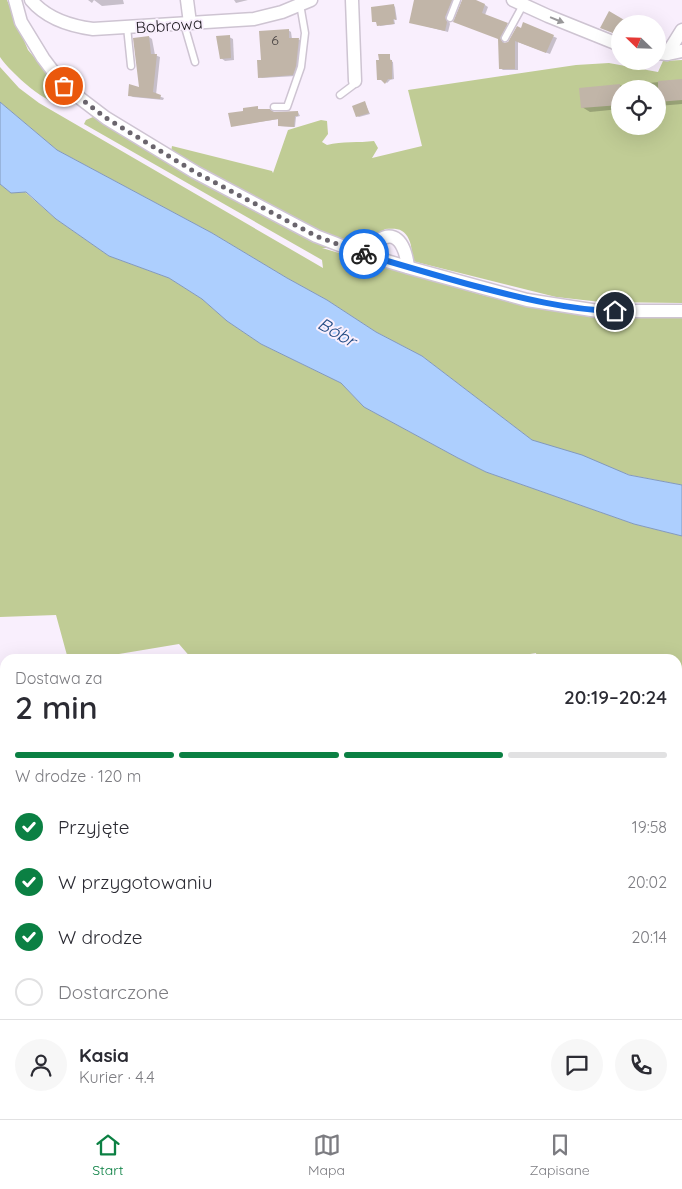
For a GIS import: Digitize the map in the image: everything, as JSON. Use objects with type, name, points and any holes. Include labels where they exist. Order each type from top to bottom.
[{"type":"street","points":[[15,0],[21,22],[43,58],[64,86],[106,118],[195,172],[316,236],[408,267],[527,300],[598,311],[682,311]]},
{"type":"street","name":"Bobrowa","points":[[31,0],[47,14],[64,22],[79,28],[93,29],[254,19],[282,12],[305,2]]},
{"type":"street","points":[[187,0],[187,24]]},
{"type":"street","points":[[352,0],[356,81]]},
{"type":"street","points":[[518,2],[611,41]]},
{"type":"street","points":[[666,48],[682,30]]},
{"type":"street","points":[[666,53],[682,51]]},
{"type":"street","points":[[366,254],[377,240],[394,237],[400,241],[406,254],[408,267]]},
{"type":"lane","points":[[450,18],[457,0]]},
{"type":"lane","points":[[274,107],[287,107],[301,67],[306,33],[305,2]]},
{"type":"lane","points":[[504,38],[518,2]]},
{"type":"lane","points":[[187,24],[195,62]]},
{"type":"lane","points":[[127,27],[131,66]]},
{"type":"lane","points":[[340,95],[356,83],[356,81]]},
{"type":"green space","points":[[0,0],[7,0],[28,50],[69,98],[70,103],[68,106],[50,101],[31,88],[12,72],[0,57]]},
{"type":"green space","points":[[682,60],[682,303],[601,302],[556,297],[416,262],[410,259],[412,252],[410,244],[405,233],[400,230],[385,229],[367,247],[317,230],[171,152],[172,146],[272,171],[273,173],[288,130],[321,120],[327,121],[328,134],[322,142],[327,145],[374,141],[378,148],[372,158],[422,146],[408,90],[576,65],[609,63],[611,63],[611,70],[647,70],[658,72],[659,70],[666,70],[666,61]]},
{"type":"green space","points":[[0,67],[19,88],[39,103],[323,268],[322,260],[84,124],[86,120],[93,117],[191,176],[328,248],[322,248],[514,303],[682,311],[682,485],[630,475],[532,440],[422,356],[376,332],[327,300],[212,233],[57,150],[0,102]]},
{"type":"green space","points":[[0,184],[11,193],[25,192],[56,219],[109,256],[169,278],[202,299],[227,321],[261,344],[341,383],[364,407],[458,458],[486,472],[634,524],[682,536],[682,654],[188,654],[179,644],[119,654],[67,654],[56,615],[0,617]]},
{"type":"water","name":"Bóbr","points":[[0,102],[57,150],[212,233],[327,300],[376,332],[422,356],[532,440],[582,455],[629,475],[682,485],[682,536],[634,524],[486,472],[364,407],[341,383],[261,344],[227,321],[202,299],[169,278],[109,256],[56,219],[26,192],[11,193],[0,184]]},
{"type":"building","points":[[414,0],[452,0],[445,17],[447,22],[445,31],[409,23]]},
{"type":"building","points":[[462,0],[476,0],[485,4],[482,13],[508,23],[500,38],[503,43],[508,42],[517,26],[521,28],[523,22],[554,35],[546,53],[515,41],[515,69],[499,69],[498,39],[453,22]]},
{"type":"building","points":[[394,4],[396,20],[393,19],[394,24],[377,26],[376,22],[372,22],[371,7]]},
{"type":"building","points":[[609,11],[616,15],[611,15],[611,32],[600,28]]},
{"type":"building","points":[[289,29],[289,38],[299,38],[296,66],[293,75],[258,78],[257,60],[261,60],[259,31]]},
{"type":"building","points":[[230,35],[231,58],[220,59],[216,36]]},
{"type":"building","points":[[149,36],[151,54],[157,54],[153,92],[161,95],[160,99],[128,96],[129,84],[139,87],[133,38]]},
{"type":"building","points":[[378,54],[390,54],[390,60],[392,60],[392,79],[388,79],[385,84],[381,80],[377,80],[376,60],[379,60]]},
{"type":"building","points":[[682,79],[682,100],[666,101],[666,80]]},
{"type":"building","points":[[611,85],[611,106],[581,108],[579,88]]},
{"type":"building","points":[[365,101],[369,113],[356,117],[352,106]]},
{"type":"building","points":[[258,106],[258,109],[270,109],[274,112],[298,111],[298,116],[295,116],[294,127],[278,126],[278,119],[231,127],[228,113]]},
{"type":"way so far","points":[[64,86],[106,118],[195,172],[316,236],[364,254]]},
{"type":"route","points":[[364,254],[527,300],[598,311],[615,311]]}]
